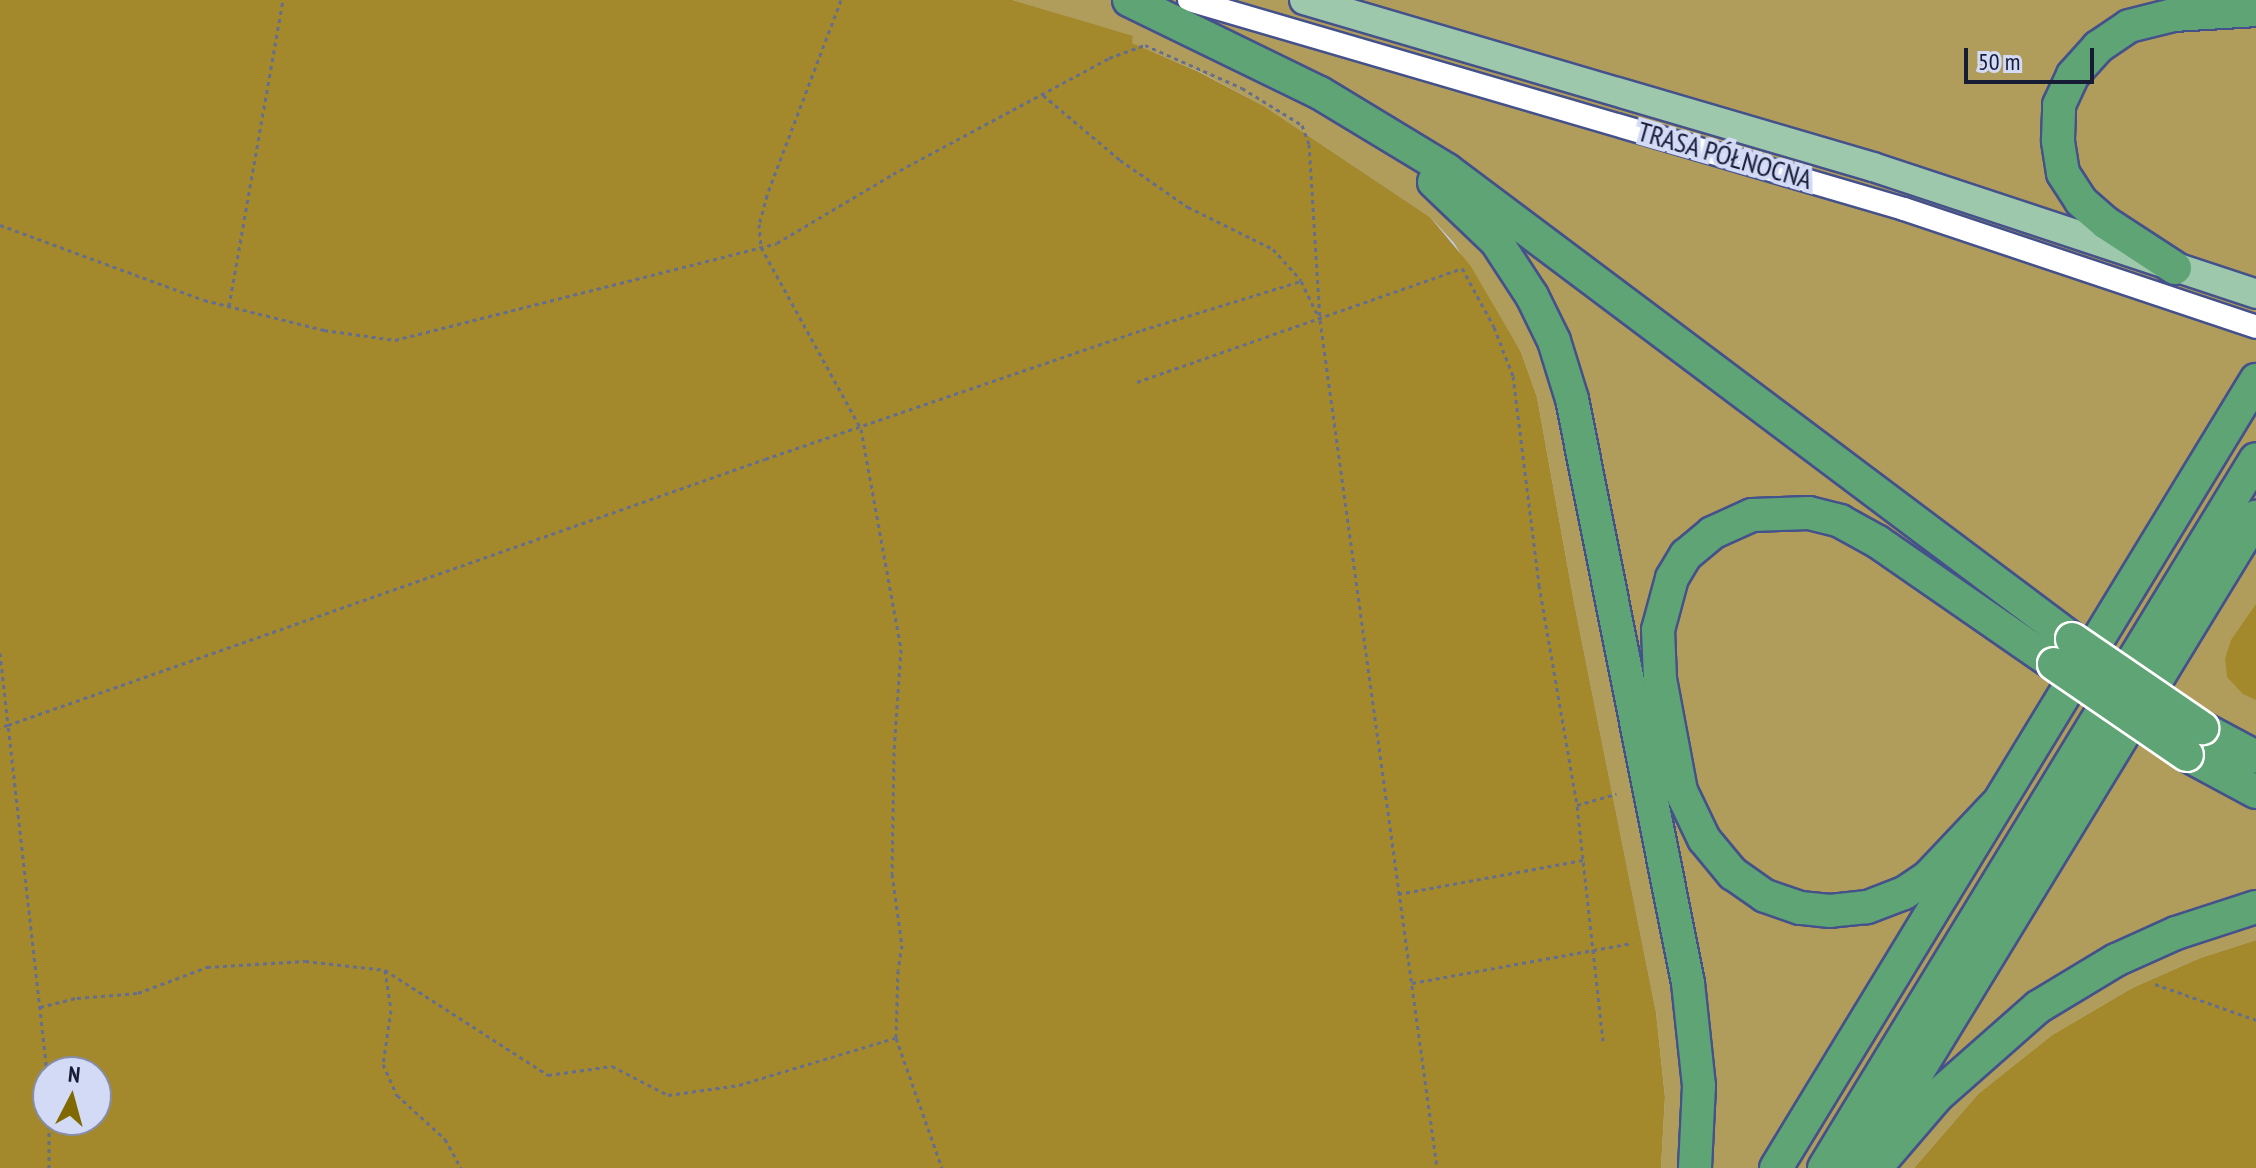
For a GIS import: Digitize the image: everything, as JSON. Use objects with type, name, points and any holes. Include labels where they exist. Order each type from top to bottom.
[{"type":"highway","points":[[1129,0],[1231,47],[1377,127],[1447,170],[2063,651],[2194,741],[2256,792]]},
{"type":"highway","points":[[2175,268],[2106,223],[2081,201],[2063,173],[2058,140],[2059,105],[2073,75],[2098,47],[2129,26],[2173,15],[2256,10]]},
{"type":"highway","points":[[1377,127],[1496,241],[1532,296],[1572,399],[1688,983],[1699,1086],[1695,1168]]},
{"type":"highway","points":[[1776,1168],[2256,380]]},
{"type":"highway","points":[[1824,1168],[2256,459]]},
{"type":"highway","points":[[1996,805],[1928,877],[1904,893],[1867,907],[1830,911],[1800,908],[1765,896],[1733,874],[1704,839],[1681,791],[1660,679],[1658,630],[1672,578],[1686,555],[1712,533],[1752,515],[1809,513],[1840,521],[2063,651]]},
{"type":"highway","points":[[1859,1168],[2256,517]]},
{"type":"highway","points":[[2194,741],[2256,757]]},
{"type":"highway","points":[[1876,1168],[1937,1096],[2038,1007],[2116,960],[2176,933],[2256,907]]},
{"type":"main road","name":"TRASA PÓŁNOCNA","points":[[1304,0],[1887,171],[2256,294]]},
{"type":"street","name":"TRASA PÓŁNOCNA","points":[[1189,0],[1861,195],[2256,327]]},
{"type":"path","points":[[229,306],[283,0]]},
{"type":"path","points":[[841,0],[767,195],[759,224],[761,247],[861,429],[901,649],[894,752],[892,874],[902,945],[896,1038],[942,1168]]},
{"type":"path","points":[[0,225],[229,306],[324,330],[395,340],[777,243],[893,174],[1109,58],[1145,45],[1242,88],[1302,125],[1309,144],[1320,320],[1437,1168]]},
{"type":"path","points":[[1043,95],[1120,160],[1188,207],[1273,249],[1301,281],[1320,320]]},
{"type":"path","points":[[1137,382],[1462,268],[1494,327],[1513,376],[1539,585],[1577,805],[1603,1041]]},
{"type":"path","points":[[0,727],[765,459],[861,429],[1142,330],[1301,281]]},
{"type":"path","points":[[0,653],[45,1056]]},
{"type":"path","points":[[1577,805],[1616,794]]},
{"type":"path","points":[[1398,894],[1583,860]]},
{"type":"path","points":[[1411,983],[1632,943]]},
{"type":"path","points":[[40,1007],[77,998],[138,993],[207,967],[305,961],[385,970],[548,1075],[612,1066],[668,1095],[739,1085],[896,1038]]},
{"type":"path","points":[[385,970],[391,1010],[383,1064],[397,1095],[445,1139],[461,1168]]},
{"type":"path","points":[[2155,984],[2256,1020]]},
{"type":"path","points":[[49,1136],[49,1168]]},
{"type":"shaded area","points":[[0,0],[1013,0],[1133,36],[1132,43],[1197,71],[1264,106],[1430,217],[1470,265],[1521,352],[1537,397],[1574,602],[1656,1012],[1665,1097],[1661,1168],[0,1168]]},
{"type":"shaded area","points":[[1013,0],[2256,0],[2256,940],[2200,958],[2132,988],[2052,1035],[1978,1094],[1914,1168],[1661,1168],[1665,1097],[1656,1012],[1574,602],[1537,397],[1521,352],[1454,243],[1430,217],[1264,106],[1198,71],[1131,43],[1133,37]]},
{"type":"shaded area","points":[[2256,604],[2256,700],[2243,694],[2227,677],[2225,659],[2231,640]]},
{"type":"shaded area","points":[[2256,940],[2256,1168],[1914,1168],[1978,1094],[2052,1035],[2132,988],[2200,958]]}]
